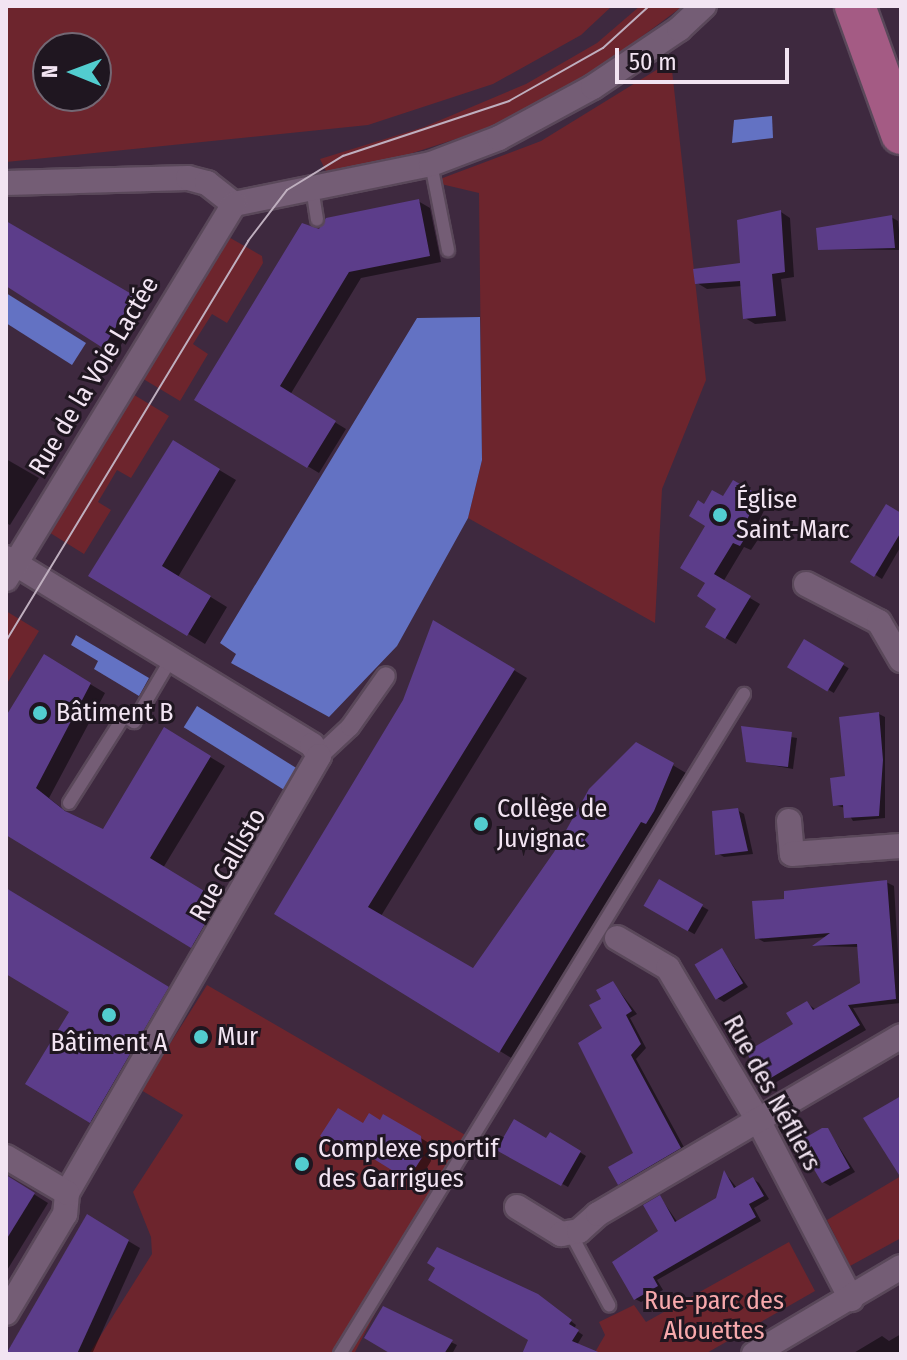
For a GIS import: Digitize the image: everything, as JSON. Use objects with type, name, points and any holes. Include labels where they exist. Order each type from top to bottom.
[{"type":"main road","points":[[855,6],[901,134]]},
{"type":"main road","points":[[874,6],[901,82]]},
{"type":"street","points":[[6,183],[177,177],[207,183],[234,204],[431,164],[557,110],[659,44],[704,6]]},
{"type":"street","name":"Rue de la Voie Lactée","points":[[9,567],[234,204]]},
{"type":"street","points":[[9,567],[312,745],[319,756],[350,727],[386,676]]},
{"type":"street","points":[[806,584],[879,622],[901,660]]},
{"type":"street","name":"Rue Callisto","points":[[6,1313],[65,1214],[67,1193],[319,756]]},
{"type":"street","points":[[789,821],[792,854],[901,846]]},
{"type":"street","name":"Rue des Néfliers","points":[[617,938],[668,968],[758,1120],[851,1299]]},
{"type":"street","points":[[517,1207],[571,1234],[901,1036]]},
{"type":"street","points":[[6,1157],[67,1193]]},
{"type":"street","points":[[754,1354],[901,1267]]},
{"type":"lane","points":[[431,164],[448,250]]},
{"type":"lane","points":[[312,188],[317,220]]},
{"type":"lane","points":[[69,803],[124,716],[134,722],[170,661]]},
{"type":"lane","points":[[340,1354],[744,694]]},
{"type":"lane","points":[[571,1234],[609,1305]]},
{"type":"green space","points":[[6,6],[612,6],[581,35],[493,84],[368,125],[6,162]]},
{"type":"green space","points":[[640,6],[683,6],[594,72],[487,129],[394,159],[326,171],[320,159],[424,127],[526,84],[597,43]]},
{"type":"green space","points":[[671,61],[706,380],[662,489],[655,623],[468,518],[482,460],[479,193],[441,184],[440,179],[541,141]]},
{"type":"green space","points":[[225,235],[262,256],[263,263],[227,323],[212,314],[193,344],[208,354],[180,401],[140,377]]},
{"type":"green space","points":[[131,393],[169,416],[131,478],[117,470],[98,502],[111,510],[84,554],[47,531]]},
{"type":"green space","points":[[6,611],[39,631],[6,685]]},
{"type":"green space","name":"Complexe sportif des Garrigues","points":[[207,985],[467,1136],[354,1354],[89,1354],[152,1254],[151,1237],[133,1192],[183,1115],[141,1090]]},
{"type":"green space","name":"Rue-parc des Alouettes","points":[[901,1176],[901,1238],[850,1266],[827,1220]]},
{"type":"green space","name":"Rue-parc des Alouettes","points":[[789,1242],[815,1291],[705,1354],[594,1354],[605,1335],[599,1322],[634,1305],[646,1322]]},
{"type":"water","points":[[772,116],[773,138],[732,143],[734,120]]},
{"type":"water","points":[[6,293],[86,343],[72,365],[6,323]]},
{"type":"water","points":[[480,317],[482,460],[468,518],[397,646],[329,717],[231,663],[236,654],[220,643],[417,318]]},
{"type":"water","points":[[76,635],[149,678],[139,696],[94,669],[98,661],[71,645]]},
{"type":"water","points":[[197,706],[298,769],[285,790],[184,727]]},
{"type":"building","points":[[419,199],[430,256],[349,272],[280,386],[336,421],[307,468],[194,400],[302,223],[319,229],[326,218]]},
{"type":"building","points":[[781,210],[785,272],[772,274],[776,316],[743,319],[740,281],[695,284],[693,269],[740,263],[737,220]]},
{"type":"building","points":[[892,215],[895,248],[818,250],[816,228]]},
{"type":"building","points":[[6,221],[135,296],[103,348],[6,286]]},
{"type":"building","points":[[173,440],[220,469],[162,566],[211,596],[187,636],[88,576]]},
{"type":"building","points":[[733,480],[759,495],[744,526],[750,530],[740,546],[733,543],[714,574],[751,596],[725,639],[705,627],[716,609],[697,596],[705,583],[680,568],[705,526],[689,516],[698,500],[704,504],[712,490],[723,496]]},
{"type":"building","points":[[886,504],[901,513],[901,532],[874,577],[850,562]]},
{"type":"building","points":[[433,620],[515,669],[368,907],[473,968],[554,852],[589,789],[636,742],[674,763],[654,811],[646,824],[641,822],[499,1053],[274,914],[403,700]]},
{"type":"building","points":[[804,639],[844,663],[827,691],[787,667]]},
{"type":"building","points":[[44,654],[91,683],[36,788],[65,811],[103,829],[164,727],[211,756],[150,858],[219,900],[191,948],[6,835],[6,716]]},
{"type":"building","points":[[879,712],[883,760],[879,816],[844,818],[843,805],[833,806],[830,778],[845,776],[839,717]]},
{"type":"building","points":[[741,726],[792,732],[788,767],[746,762]]},
{"type":"building","points":[[738,808],[748,851],[715,855],[712,811]]},
{"type":"building","points":[[659,879],[703,904],[688,931],[644,906]]},
{"type":"building","points":[[887,880],[896,999],[848,1005],[860,1025],[764,1082],[746,1052],[793,1024],[786,1013],[807,1001],[813,1010],[860,983],[857,944],[812,946],[830,933],[755,939],[752,901],[784,899],[784,891]]},
{"type":"building","name":"Bâtiment A","points":[[6,888],[169,987],[90,1123],[25,1084],[69,1012],[6,974]]},
{"type":"building","points":[[722,948],[743,983],[716,1000],[695,964]]},
{"type":"building","points":[[613,981],[632,1011],[626,1015],[641,1044],[631,1055],[681,1148],[618,1185],[608,1167],[633,1153],[578,1043],[602,1028],[589,1005],[601,999],[596,990]]},
{"type":"building","points":[[901,1096],[901,1178],[863,1118]]},
{"type":"building","points":[[338,1108],[363,1123],[369,1113],[380,1120],[383,1114],[421,1136],[423,1156],[416,1167],[398,1174],[353,1146],[348,1153],[320,1136]]},
{"type":"building","points":[[514,1119],[546,1138],[550,1132],[581,1151],[561,1186],[496,1150]]},
{"type":"building","points":[[822,1128],[828,1128],[850,1168],[822,1183],[798,1142]]},
{"type":"building","points":[[724,1170],[734,1188],[753,1177],[764,1196],[749,1204],[756,1217],[653,1277],[658,1286],[634,1300],[612,1262],[658,1231],[643,1205],[660,1195],[675,1222],[716,1198]]},
{"type":"building","points":[[6,1175],[35,1193],[6,1240]]},
{"type":"building","points":[[87,1214],[129,1240],[77,1354],[6,1354]]},
{"type":"building","points":[[437,1247],[538,1294],[572,1320],[569,1324],[579,1330],[572,1341],[603,1354],[522,1354],[528,1340],[428,1280],[435,1268],[427,1263]]},
{"type":"building","points":[[383,1306],[453,1340],[444,1354],[391,1354],[364,1338]]},
{"type":"tram line","points":[[6,641],[248,241],[287,190],[343,156],[509,101],[603,48],[649,6]]},
{"type":"place","name":"Église Saint-Marc","points":[[720,515]]},
{"type":"place","name":"Bâtiment B","points":[[40,713]]},
{"type":"place","name":"Collège de Juvignac","points":[[481,824]]},
{"type":"place","name":"Bâtiment A","points":[[109,1015]]},
{"type":"place","name":"Mur","points":[[201,1037]]},
{"type":"place","name":"Complexe sportif des Garrigues","points":[[302,1164]]}]
